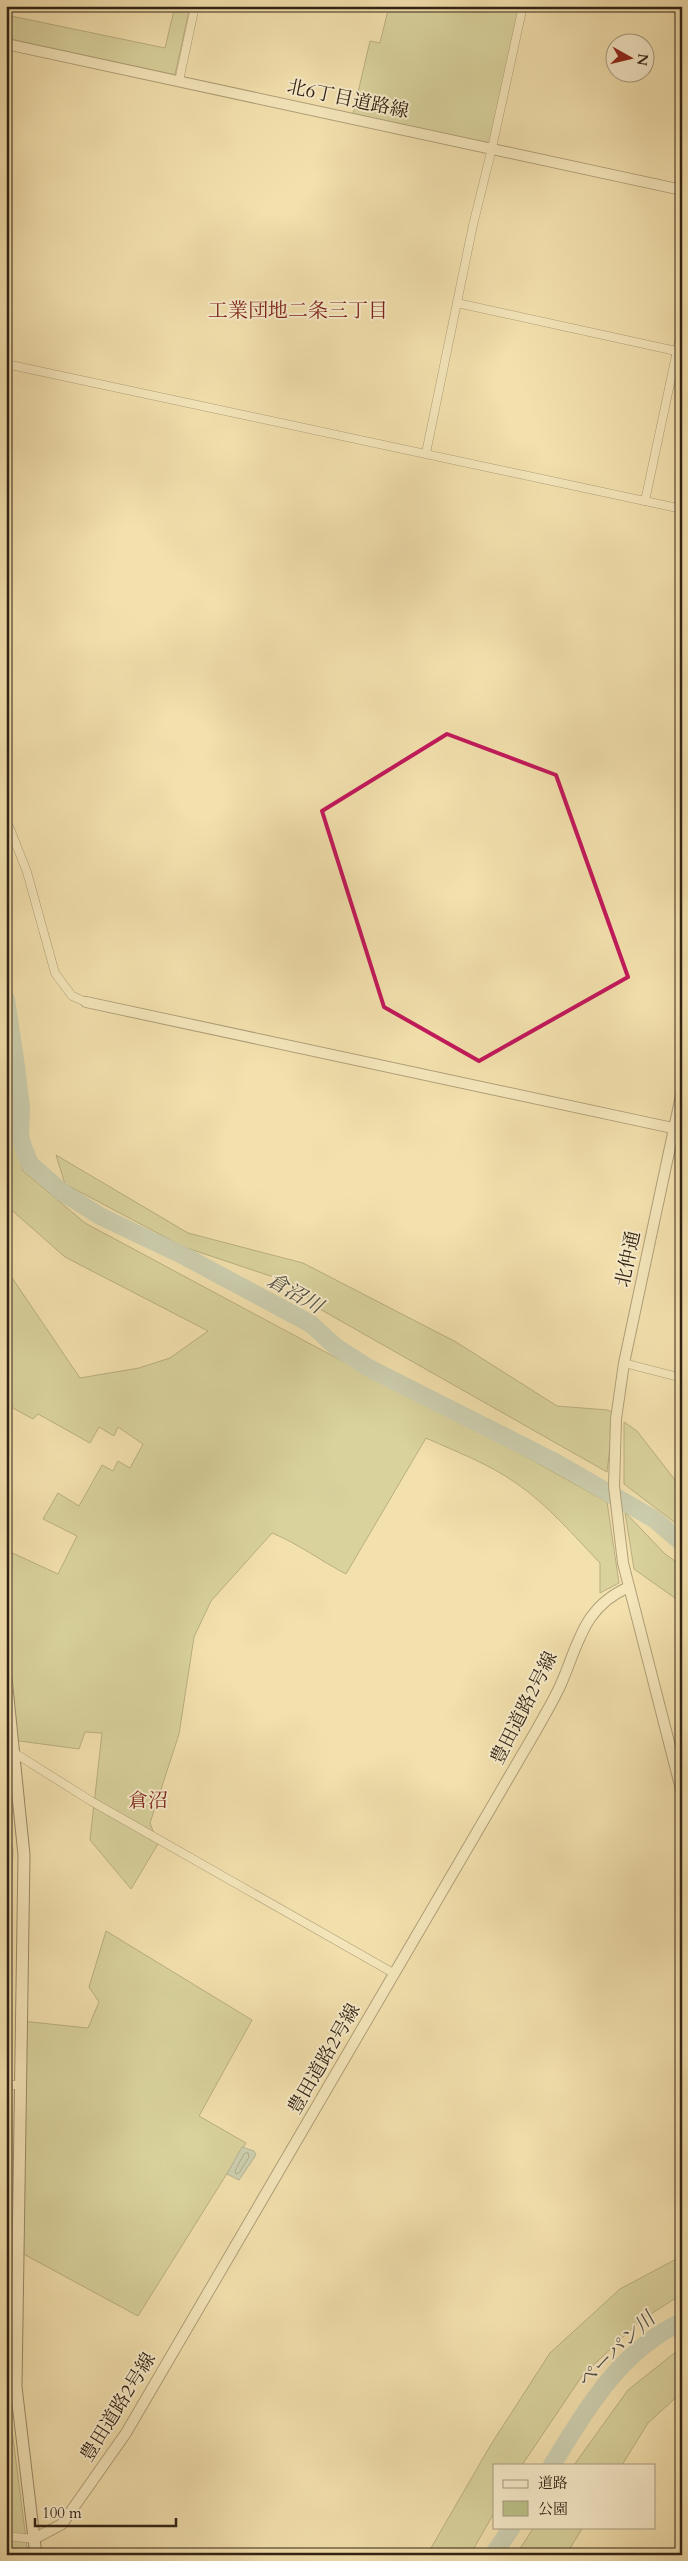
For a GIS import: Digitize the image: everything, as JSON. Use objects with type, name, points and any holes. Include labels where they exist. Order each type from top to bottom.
[{"type":"main road","points":[[6,1678],[24,1856],[16,2387],[36,2555]]},
{"type":"street","points":[[179,81],[195,6]]},
{"type":"street","points":[[426,453],[473,225],[523,6]]},
{"type":"street","name":"北6丁目道路線","points":[[6,44],[682,190]]},
{"type":"street","points":[[457,303],[676,351]]},
{"type":"street","points":[[645,501],[682,327]]},
{"type":"street","points":[[6,364],[682,509]]},
{"type":"street","points":[[6,819],[27,872],[55,973],[72,996],[86,1002],[678,1129]]},
{"type":"street","name":"北仲通","points":[[682,1091],[678,1129],[624,1363],[615,1435],[614,1486],[629,1587],[682,1793]]},
{"type":"street","points":[[624,1363],[682,1378]]},
{"type":"street","name":"豊田道路2号線","points":[[34,2539],[62,2524],[126,2433],[537,1729],[561,1684],[576,1641],[588,1620],[604,1602],[629,1587]]},
{"type":"street","points":[[14,1752],[91,1800],[394,1974]]},
{"type":"street","points":[[6,2085],[20,2085]]},
{"type":"street","points":[[6,2536],[34,2539]]},
{"type":"highlighted area","points":[[447,734],[556,775],[628,977],[479,1061],[384,1007],[322,811]]},
{"type":"green space","points":[[175,6],[190,6],[175,75],[6,38],[6,15],[165,48]]},
{"type":"green space","points":[[389,6],[523,6],[492,148],[352,118],[370,41],[380,43]]},
{"type":"green space","points":[[6,1107],[23,1171],[85,1223],[411,1398],[487,1435],[607,1502],[619,1583],[600,1593],[600,1563],[539,1501],[495,1470],[426,1438],[346,1574],[272,1533],[211,1601],[194,1637],[179,1734],[150,1823],[158,1844],[131,1889],[90,1840],[102,1733],[85,1732],[79,1749],[12,1740],[6,1677],[6,1550],[58,1574],[77,1536],[43,1519],[58,1493],[79,1506],[102,1465],[113,1471],[118,1461],[130,1468],[143,1444],[118,1427],[114,1436],[99,1427],[90,1443],[38,1414],[33,1419],[13,1408],[6,1393],[6,1269],[80,1378],[139,1368],[170,1358],[208,1331],[65,1257],[6,1205]]},
{"type":"green space","points":[[56,1155],[188,1233],[303,1263],[456,1342],[557,1406],[608,1410],[614,1414],[607,1472],[318,1308],[297,1285],[184,1247],[65,1184]]},
{"type":"green space","points":[[624,1422],[637,1431],[682,1489],[682,1528],[624,1484]]},
{"type":"green space","points":[[625,1512],[665,1554],[682,1566],[682,1603],[634,1569]]},
{"type":"green space","points":[[6,1829],[13,1849],[10,1930],[6,1930]]},
{"type":"green space","points":[[106,1931],[252,2020],[199,2116],[246,2143],[138,2316],[18,2251],[21,2021],[88,2028],[99,2002],[89,1987]]},
{"type":"green space","points":[[682,2256],[682,2294],[640,2321],[582,2376],[523,2464],[493,2464],[493,2515],[470,2555],[427,2555],[490,2446],[550,2353],[620,2289]]},
{"type":"green space","points":[[6,2311],[7,2391],[28,2555],[6,2555]]},
{"type":"green space","points":[[682,2347],[682,2392],[648,2423],[623,2464],[575,2464],[628,2390]]},
{"type":"green space","points":[[533,2528],[582,2528],[566,2555],[516,2555]]},
{"type":"water","points":[[242,2147],[254,2151],[256,2155],[239,2180],[227,2174]]},
{"type":"waterway","name":"倉沼川","points":[[6,999],[21,1107],[20,1136],[23,1147],[30,1164],[62,1192],[100,1216],[186,1257],[311,1324],[336,1347],[369,1368],[555,1462],[654,1519],[682,1543]]},
{"type":"waterway","name":"ペーパン川","points":[[553,2464],[592,2403],[623,2365],[660,2334],[682,2322]]},
{"type":"waterway","name":"ペーパン川","points":[[493,2555],[511,2528]]},
{"type":"district","name":"工業団地二条三丁目","points":[[298,310]]},
{"type":"district","name":"倉沼","points":[[148,1800]]}]
